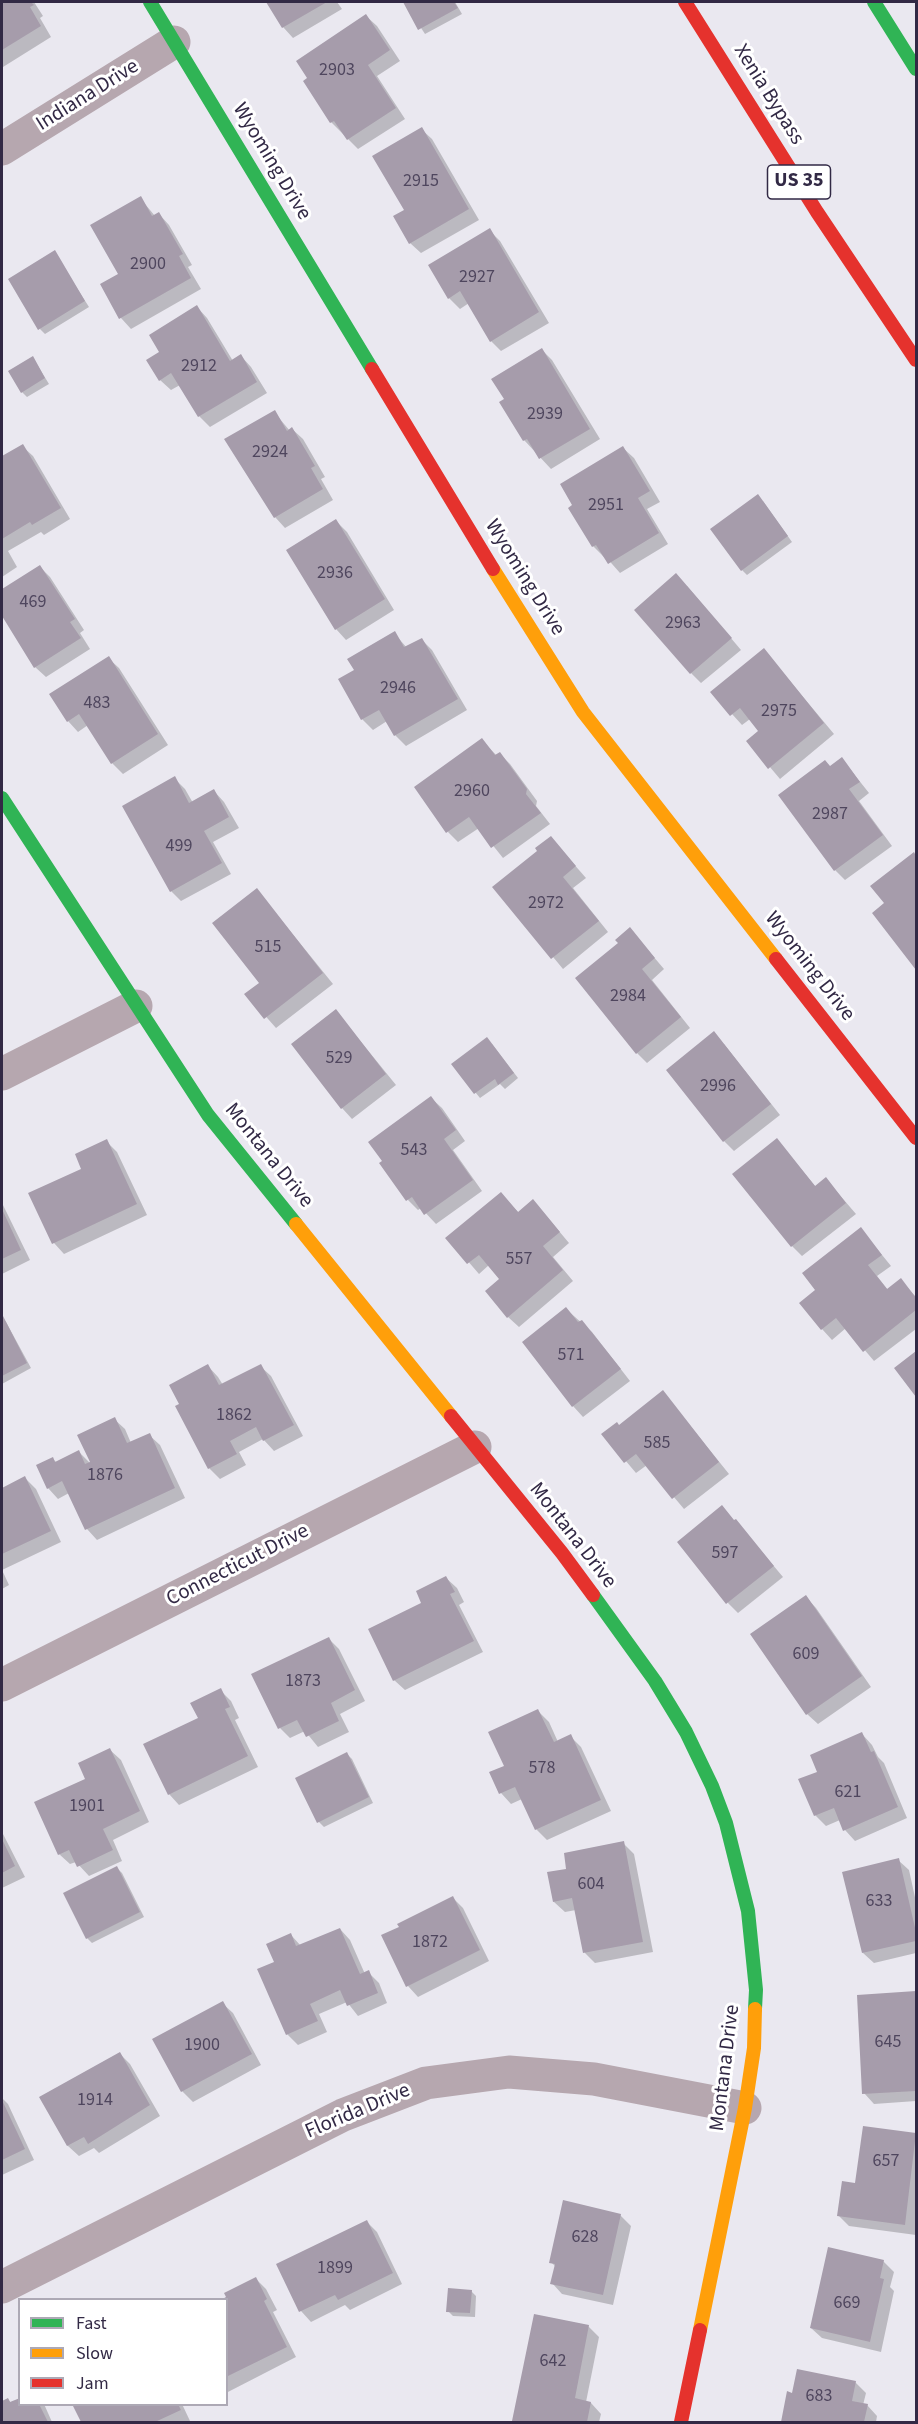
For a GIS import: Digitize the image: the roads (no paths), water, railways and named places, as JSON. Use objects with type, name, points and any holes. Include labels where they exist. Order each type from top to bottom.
[{"type":"main road","name":"Wyoming Drive","points":[[150,2],[513,602],[583,712],[916,1138]]},
{"type":"main road","name":"Xenia Bypass","points":[[684,2],[817,212],[916,360]]},
{"type":"main road","points":[[874,2],[916,69]]},
{"type":"main road","name":"Montana Drive","points":[[2,798],[208,1115],[562,1553],[655,1681],[686,1732],[712,1786],[726,1823],[749,1922],[756,1990],[754,2048],[745,2108],[681,2422]]},
{"type":"street","name":"Indiana Drive","points":[[2,149],[174,42]]},
{"type":"street","points":[[2,1074],[136,1006]]},
{"type":"street","name":"Connecticut Drive","points":[[2,1685],[475,1447]]},
{"type":"street","name":"Florida Drive","points":[[2,2287],[343,2115],[426,2084],[509,2072],[594,2079],[745,2108]]}]
